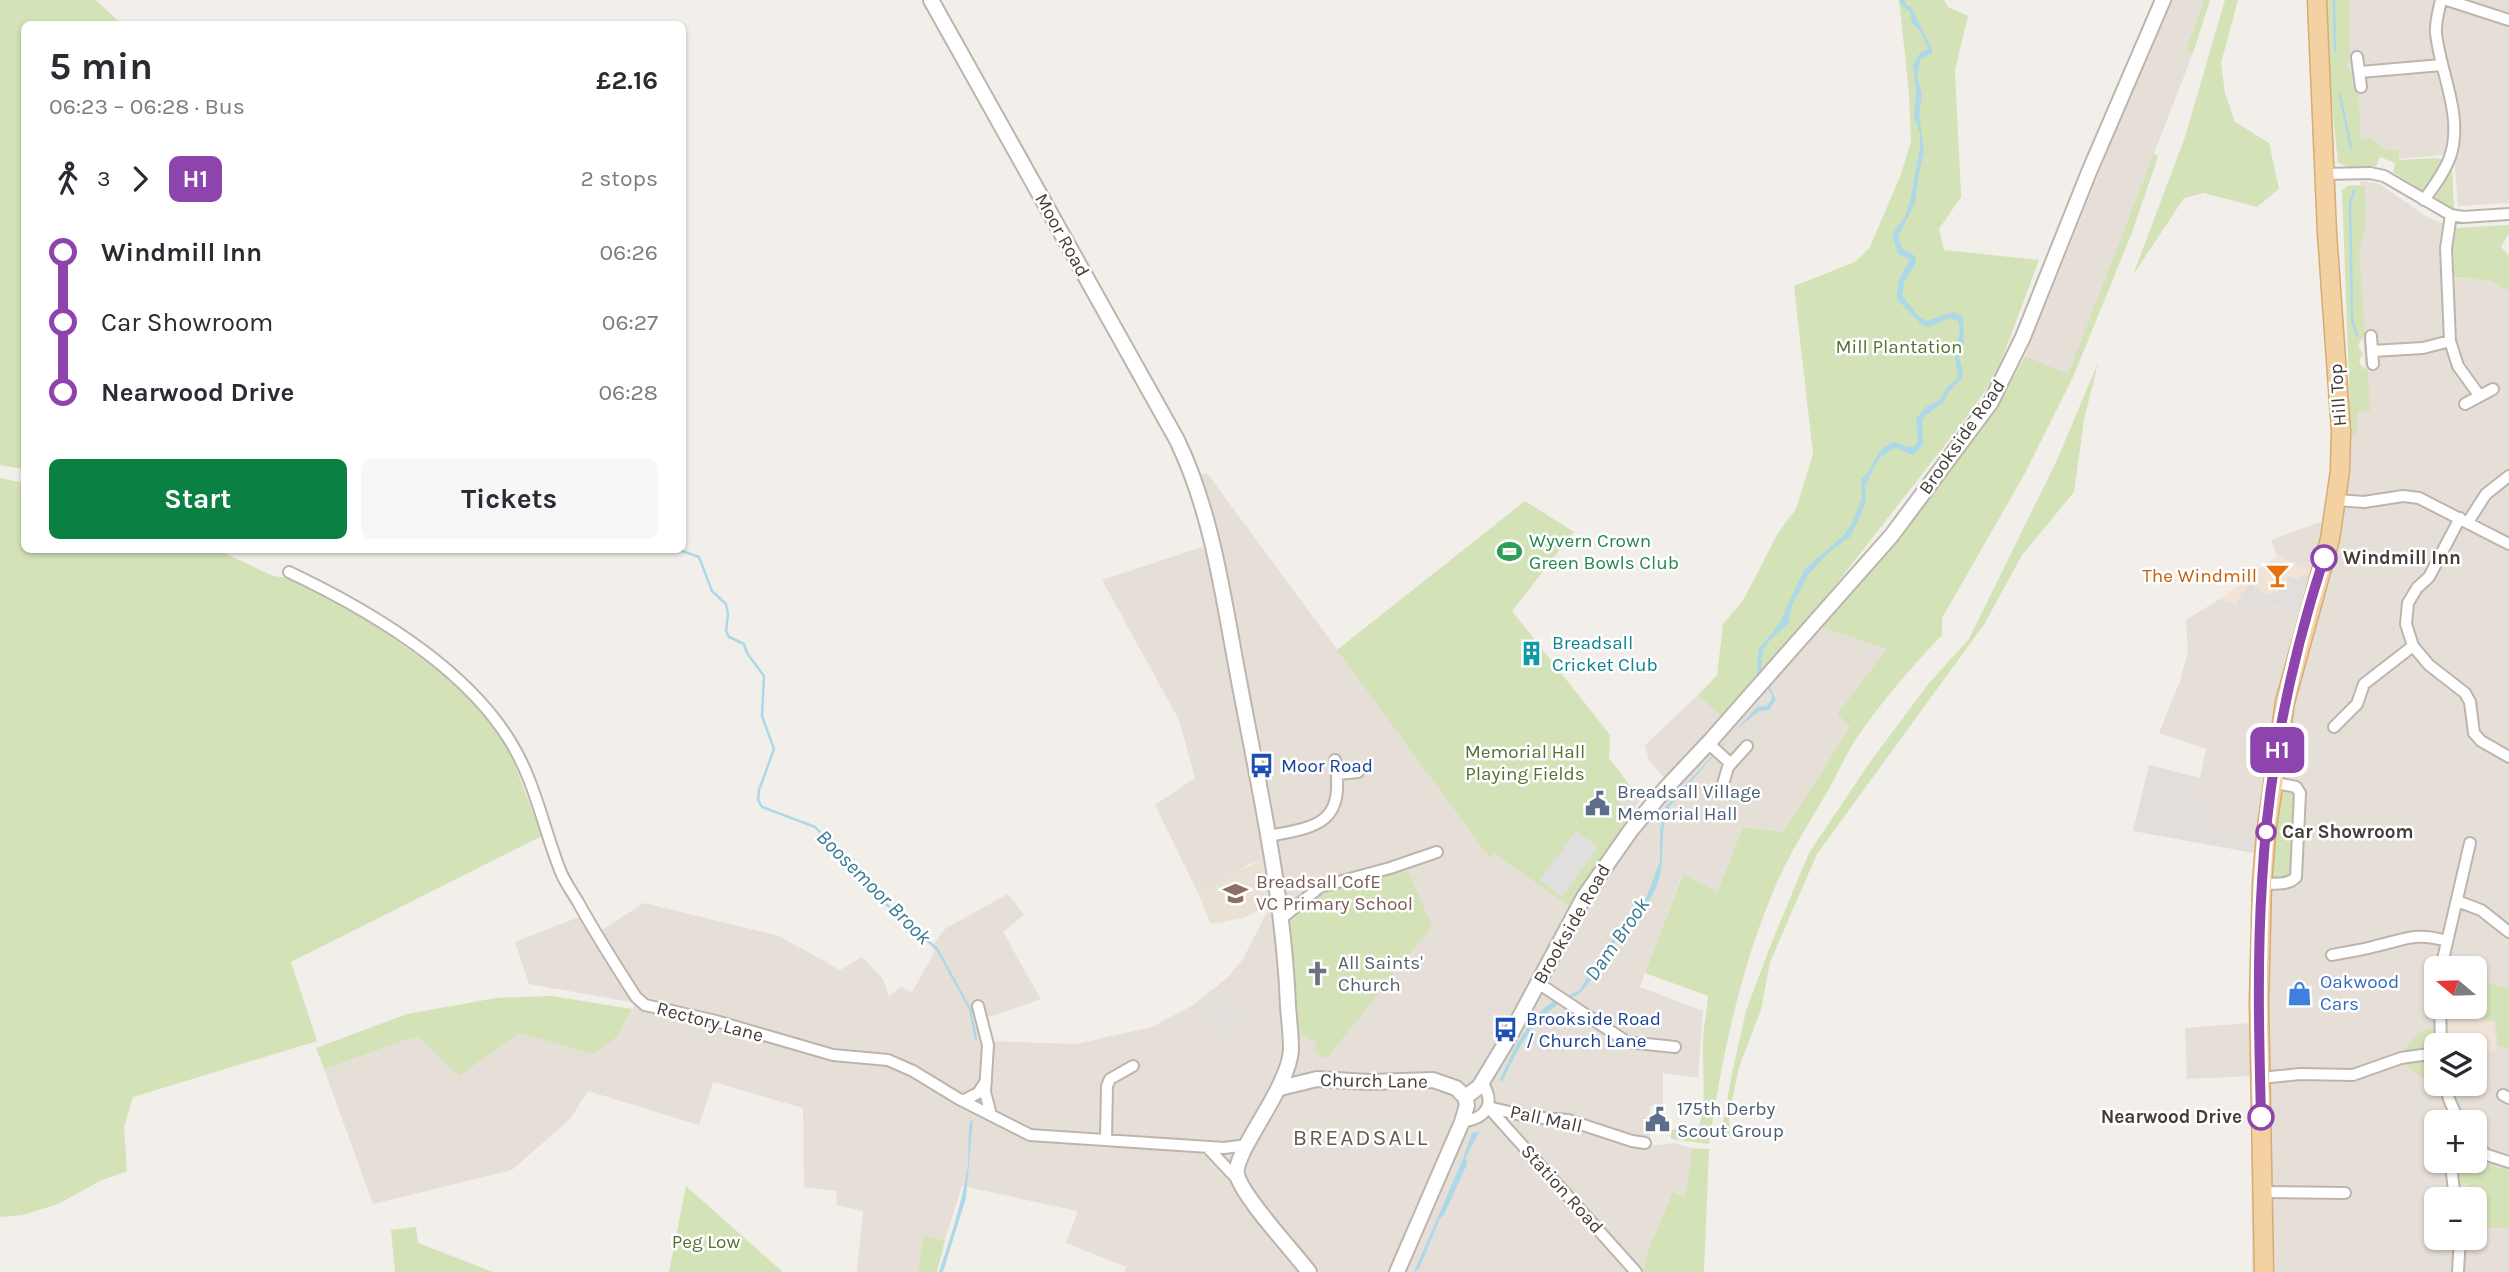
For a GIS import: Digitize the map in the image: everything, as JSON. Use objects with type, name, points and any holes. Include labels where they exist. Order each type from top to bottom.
[{"type":"main road","name":"Hill Top","points":[[2264,1272],[2260,1077],[2262,884],[2273,782],[2289,684],[2330,539],[2337,500],[2341,431],[2324,174],[2317,0]]},
{"type":"street","name":"Moor Road","points":[[930,0],[1192,471],[1202,500],[1268,836],[1281,919],[1291,1049],[1289,1064],[1280,1087],[1247,1145]]},
{"type":"street","name":"Brookside Road","points":[[1465,1097],[1482,1082],[1584,897],[1656,799],[1714,749],[1760,686],[1892,535],[1995,394],[2023,337],[2089,172],[2163,0]]},
{"type":"street","points":[[2424,200],[2442,174],[2453,144],[2452,102],[2436,30],[2441,0]]},
{"type":"street","points":[[2447,0],[2509,20]]},
{"type":"street","points":[[2357,57],[2361,87]]},
{"type":"street","points":[[2360,72],[2442,65]]},
{"type":"street","points":[[2324,174],[2377,174],[2451,215],[2463,217],[2509,214]]},
{"type":"street","points":[[2451,215],[2446,248],[2450,341],[2458,366],[2479,395]]},
{"type":"street","points":[[2371,336],[2373,364]]},
{"type":"street","points":[[2372,351],[2423,348],[2450,341]]},
{"type":"street","points":[[2465,404],[2493,389]]},
{"type":"street","points":[[2509,476],[2486,494],[2464,520],[2429,577],[2417,588],[2408,603],[2406,624],[2413,646],[2429,665],[2465,693],[2470,702],[2474,733],[2481,741],[2509,757]]},
{"type":"street","points":[[2337,500],[2364,502],[2413,497],[2509,544]]},
{"type":"street","name":"Rectory Lane","points":[[289,572],[337,595],[387,625],[444,669],[489,711],[512,743],[524,767],[561,872],[594,932],[636,998],[645,1005],[716,1021],[833,1055],[879,1057],[888,1060],[1030,1135],[1224,1148],[1247,1145]]},
{"type":"street","points":[[2334,727],[2357,704],[2364,684],[2413,646]]},
{"type":"street","points":[[1723,783],[1730,763],[1746,746]]},
{"type":"street","points":[[1714,749],[1730,763]]},
{"type":"street","points":[[1268,836],[1310,828],[1331,812],[1336,803],[1335,761]]},
{"type":"street","points":[[1337,774],[1358,772]]},
{"type":"street","points":[[2262,884],[2286,883],[2296,877],[2300,793],[2295,787],[2273,782]]},
{"type":"street","points":[[2444,956],[2470,843]]},
{"type":"street","points":[[1281,919],[1320,887],[1437,852]]},
{"type":"street","points":[[2457,901],[2481,910],[2509,932]]},
{"type":"street","points":[[2332,955],[2409,936],[2429,936],[2447,941]]},
{"type":"street","points":[[1538,983],[1627,1042],[1675,1048]]},
{"type":"street","points":[[978,1006],[988,1045],[985,1092],[991,1115]]},
{"type":"street","points":[[1291,1049],[1298,1064],[1317,1079]]},
{"type":"street","points":[[2260,1077],[2300,1074],[2353,1075],[2401,1058],[2424,1055]]},
{"type":"street","points":[[1106,1139],[1107,1086],[1110,1079],[1133,1066]]},
{"type":"street","name":"Church Lane","points":[[1280,1087],[1317,1079],[1370,1082],[1433,1080],[1456,1088],[1465,1097]]},
{"type":"street","points":[[963,1101],[978,1093],[986,1081]]},
{"type":"street","name":"Station Road","points":[[1482,1082],[1489,1096],[1488,1107],[1636,1272]]},
{"type":"street","points":[[1398,1272],[1462,1122],[1467,1105],[1465,1097]]},
{"type":"street","points":[[1462,1122],[1480,1117],[1488,1107]]},
{"type":"street","name":"Pall Mall","points":[[1488,1107],[1530,1117],[1569,1120],[1645,1143]]},
{"type":"street","points":[[1239,1181],[1237,1167],[1247,1145]]},
{"type":"street","points":[[1207,1147],[1239,1181],[1309,1272]]},
{"type":"street","points":[[2487,1155],[2509,1162]]},
{"type":"street","points":[[2264,1192],[2345,1193]]},
{"type":"street","points":[[2458,1272],[2459,1250]]},
{"type":"shaded area","points":[[2169,0],[2204,0],[2186,50],[2193,53],[2068,375],[2025,356]]},
{"type":"shaded area","points":[[2347,0],[2509,0],[2509,203],[2458,206],[2454,154],[2398,159],[2362,146],[2348,73]]},
{"type":"shaded area","points":[[2360,181],[2380,184],[2427,217],[2452,227],[2454,278],[2486,280],[2509,290],[2509,1272],[2252,1272],[2251,1076],[2187,1079],[2185,1028],[2249,1023],[2254,842],[2205,833],[2195,800],[2206,749],[2159,733],[2180,681],[2188,651],[2186,620],[2220,599],[2262,612],[2311,571],[2277,556],[2271,540],[2339,515],[2351,473],[2350,410],[2367,409],[2358,247]]},
{"type":"shaded area","points":[[1207,473],[1490,857],[1494,852],[1583,915],[1644,824],[1675,789],[1649,761],[1645,745],[1698,695],[1723,718],[1819,626],[1888,649],[1837,714],[1850,727],[1783,832],[1743,827],[1717,892],[1682,875],[1640,987],[1703,1011],[1698,1078],[1663,1073],[1663,1105],[1650,1106],[1650,1146],[1674,1143],[1692,1148],[1685,1198],[1673,1193],[1642,1272],[1124,1272],[1127,1267],[1066,1243],[1078,1211],[962,1186],[945,1240],[923,1236],[918,1272],[857,1272],[863,1211],[837,1205],[836,1191],[804,1187],[803,1108],[713,1082],[699,1125],[588,1091],[570,1119],[512,1170],[373,1204],[324,1069],[418,1036],[459,1075],[519,1033],[593,1054],[617,1037],[636,1003],[529,984],[515,942],[579,917],[591,937],[644,903],[779,936],[840,970],[862,957],[883,979],[889,996],[901,987],[912,992],[935,951],[932,946],[946,928],[1008,894],[1024,915],[1003,932],[1041,999],[986,1018],[991,1041],[1076,1044],[1152,1027],[1193,1005],[1228,977],[1243,959],[1271,904],[1263,859],[1249,864],[1199,895],[1155,805],[1195,778],[1179,720],[1102,580],[1217,542],[1200,475]]},
{"type":"shaded area","points":[[2277,556],[2311,570],[2299,614],[2274,606],[2263,612],[2220,599]]},
{"type":"shaded area","points":[[2309,575],[2298,613],[2274,605],[2262,612],[2237,604],[2250,584],[2267,595],[2281,590],[2289,576],[2296,579]]},
{"type":"shaded area","points":[[2149,765],[2200,778],[2195,800],[2211,805],[2206,833],[2254,842],[2254,853],[2133,831]]},
{"type":"shaded area","points":[[1632,788],[1642,797],[1630,813],[1619,803]]},
{"type":"shaded area","points":[[1576,831],[1598,847],[1562,897],[1540,880]]},
{"type":"shaded area","name":"Breadsall CofE VC Primary School","points":[[1263,859],[1271,904],[1244,918],[1211,924],[1199,895],[1225,877]]},
{"type":"shaded area","points":[[1218,997],[1243,1022],[1230,1035],[1205,1008]]},
{"type":"shaded area","points":[[2447,1019],[2482,1019],[2482,1022],[2494,1022],[2497,1051],[2487,1051],[2487,1033],[2448,1033]]},
{"type":"green space","points":[[0,0],[96,0],[118,21],[21,21],[21,468],[0,465]]},
{"type":"green space","name":"Mill Plantation","points":[[1899,0],[1944,0],[1948,7],[1968,16],[1955,70],[1961,197],[1939,229],[1944,250],[2039,260],[1996,375],[1966,418],[1809,619],[1723,718],[1698,695],[1717,675],[1723,624],[1744,599],[1778,533],[1796,509],[1813,454],[1794,286],[1855,262],[1870,247],[1901,174],[1911,142],[1909,92]]},
{"type":"green space","points":[[2204,0],[2210,0],[2193,53],[2186,50]]},
{"type":"green space","points":[[2225,0],[2238,0],[2221,63],[2225,93],[2235,122],[2269,143],[2279,189],[2257,207],[2204,193],[2184,198],[2133,275],[2185,137]]},
{"type":"green space","points":[[2326,0],[2350,0],[2350,55],[2347,65],[2352,73],[2351,83],[2358,92],[2361,141],[2371,138],[2386,150],[2398,150],[2399,160],[2443,160],[2426,188],[2421,190],[2393,172],[2395,163],[2380,157],[2376,166],[2349,167],[2338,163],[2328,67]]},
{"type":"green space","points":[[2154,153],[2158,157],[2131,235],[2073,377],[2024,475],[1942,618],[1942,635],[1899,682],[1856,740],[1775,887],[1742,981],[1720,1078],[1709,1144],[1671,1139],[1671,1130],[1699,1127],[1703,1107],[1703,1039],[1708,996],[1645,973],[1683,874],[1717,892],[1743,827],[1783,832],[1850,727],[1837,714],[1887,649],[1819,626],[1898,540],[1998,407],[2025,356],[2068,374]]},
{"type":"green space","points":[[2452,165],[2454,210],[2434,200]]},
{"type":"green space","points":[[2349,185],[2365,186],[2365,230],[2359,250],[2365,334],[2358,345],[2363,354],[2359,360],[2361,366],[2368,371],[2370,411],[2358,412],[2357,435],[2351,435],[2342,190]]},
{"type":"green space","points":[[2509,225],[2509,233],[2501,247],[2509,255],[2509,291],[2490,281],[2454,277],[2453,247],[2456,228]]},
{"type":"green space","points":[[2098,363],[2084,420],[2074,492],[2022,555],[1985,623],[1817,854],[1770,962],[1761,1010],[1739,1067],[1729,1116],[1730,1136],[1724,1138],[1721,1135],[1746,1011],[1809,853],[1868,765],[1929,683],[1969,639],[2057,460]]},
{"type":"green space","points":[[0,478],[21,482],[21,553],[224,553],[273,576],[289,578],[362,616],[439,671],[499,724],[542,836],[291,962],[317,1041],[133,1097],[124,1127],[127,1171],[100,1181],[58,1204],[23,1215],[0,1217]]},
{"type":"green space","name":"Memorial Hall Playing Fields","points":[[1525,501],[1574,532],[1512,611],[1610,735],[1609,758],[1642,797],[1569,906],[1494,853],[1490,858],[1337,650]]},
{"type":"green space","points":[[2280,789],[2295,791],[2291,874],[2282,879],[2269,876]]},
{"type":"green space","points":[[1408,871],[1432,926],[1326,1059],[1314,1051],[1317,1043],[1296,1031],[1290,923],[1319,896],[1340,886]]},
{"type":"green space","points":[[2487,983],[2509,989],[2509,1049],[2498,1045],[2495,1020],[2486,1021]]},
{"type":"green space","points":[[552,996],[632,1009],[617,1037],[593,1054],[519,1033],[459,1076],[418,1036],[324,1069],[316,1048],[407,1014],[496,998]]},
{"type":"green space","points":[[2435,1028],[2435,1033],[2424,1033],[2424,1049],[2405,1051],[2410,1042],[2425,1030]]},
{"type":"green space","points":[[2424,1060],[2424,1077],[2419,1075],[2406,1062]]},
{"type":"green space","points":[[1692,1148],[1709,1149],[1704,1272],[1642,1272],[1673,1192],[1685,1198]]},
{"type":"green space","points":[[2487,1162],[2494,1167],[2509,1169],[2509,1228],[2487,1228],[2487,1187],[2467,1187],[2467,1184],[2460,1184],[2460,1173],[2487,1173]]},
{"type":"green space","name":"Peg Low","points":[[686,1186],[783,1272],[669,1272]]},
{"type":"green space","points":[[416,1227],[418,1243],[493,1272],[395,1272],[391,1230]]},
{"type":"green space","points":[[923,1236],[945,1240],[937,1272],[918,1272]]},
{"type":"water","points":[[1899,0],[1904,0],[1906,5],[1911,7],[1932,49],[1932,53],[1920,60],[1917,75],[1922,95],[1919,113],[1924,152],[1915,203],[1898,236],[1902,248],[1915,256],[1916,263],[1905,280],[1902,295],[1917,315],[1927,321],[1953,312],[1963,317],[1964,343],[1959,357],[1962,378],[1948,393],[1944,402],[1925,416],[1922,422],[1923,444],[1913,455],[1895,448],[1879,458],[1865,486],[1866,502],[1851,536],[1827,554],[1808,575],[1792,605],[1788,624],[1763,650],[1761,668],[1776,700],[1769,710],[1759,711],[1736,730],[1671,805],[1663,831],[1659,879],[1650,899],[1615,941],[1586,986],[1568,999],[1565,997],[1579,991],[1605,949],[1645,901],[1660,861],[1660,829],[1666,806],[1757,707],[1766,706],[1771,701],[1772,695],[1757,673],[1758,650],[1779,624],[1804,570],[1843,536],[1851,525],[1862,498],[1861,479],[1886,446],[1893,442],[1915,446],[1918,440],[1916,419],[1927,406],[1940,400],[1945,390],[1958,377],[1955,359],[1960,329],[1958,321],[1949,318],[1929,327],[1922,325],[1897,299],[1898,282],[1909,261],[1898,254],[1892,234],[1905,217],[1920,147],[1920,133],[1914,117],[1916,92],[1913,65],[1920,53],[1928,49],[1921,32],[1912,23],[1910,12]]},
{"type":"water","points":[[1554,1001],[1559,1004],[1532,1029],[1502,1082],[1500,1080],[1504,1070],[1522,1036],[1545,1007]]},
{"type":"water","points":[[973,1120],[966,1198],[943,1272],[939,1272],[965,1184],[969,1128]]},
{"type":"water","points":[[1480,1131],[1466,1157],[1467,1164],[1444,1215],[1440,1218],[1419,1269],[1414,1272],[1472,1133]]},
{"type":"waterway","points":[[2334,0],[2335,51]]},
{"type":"waterway","points":[[2340,95],[2351,148]]},
{"type":"waterway","points":[[2354,191],[2350,203],[2352,320],[2357,335]]},
{"type":"waterway","name":"Boosemoor Brook","points":[[686,552],[699,557],[712,591],[726,604],[726,631],[729,637],[744,644],[747,653],[764,676],[762,716],[774,749],[759,790],[758,800],[762,807],[815,827],[868,878],[886,904],[937,949],[970,1009],[976,1039]]},
{"type":"bus line","name":"H1","points":[[2261,1117],[2260,959],[2266,834],[2285,702],[2324,558]]},
{"type":"place","name":"Wyvern Crown Green Bowls Club","points":[[1509,552]]},
{"type":"place","name":"Windmill Inn","points":[[2324,558]]},
{"type":"place","name":"The Windmill","points":[[2277,576]]},
{"type":"place","name":"Breadsall Cricket Club","points":[[1532,654]]},
{"type":"place","name":"Moor Road","points":[[1261,766]]},
{"type":"place","name":"Breadsall Village Memorial Hall","points":[[1597,803]]},
{"type":"place","name":"Car Showroom","points":[[2266,832]]},
{"type":"place","name":"Breadsall CofE VC Primary School","points":[[1236,893]]},
{"type":"place","name":"All Saints' Church","points":[[1318,974]]},
{"type":"place","name":"Oakwood Cars","points":[[2300,993]]},
{"type":"place","name":"Brookside Road / Church Lane","points":[[1506,1030]]},
{"type":"place","name":"Nearwood Drive","points":[[2261,1117]]},
{"type":"place","name":"175th Derby Scout Group","points":[[1657,1120]]},
{"type":"district","name":"BREADSALL","points":[[1361,1137]]},
{"type":"water label","name":"Dam Brook","points":[[1617,939]]}]
